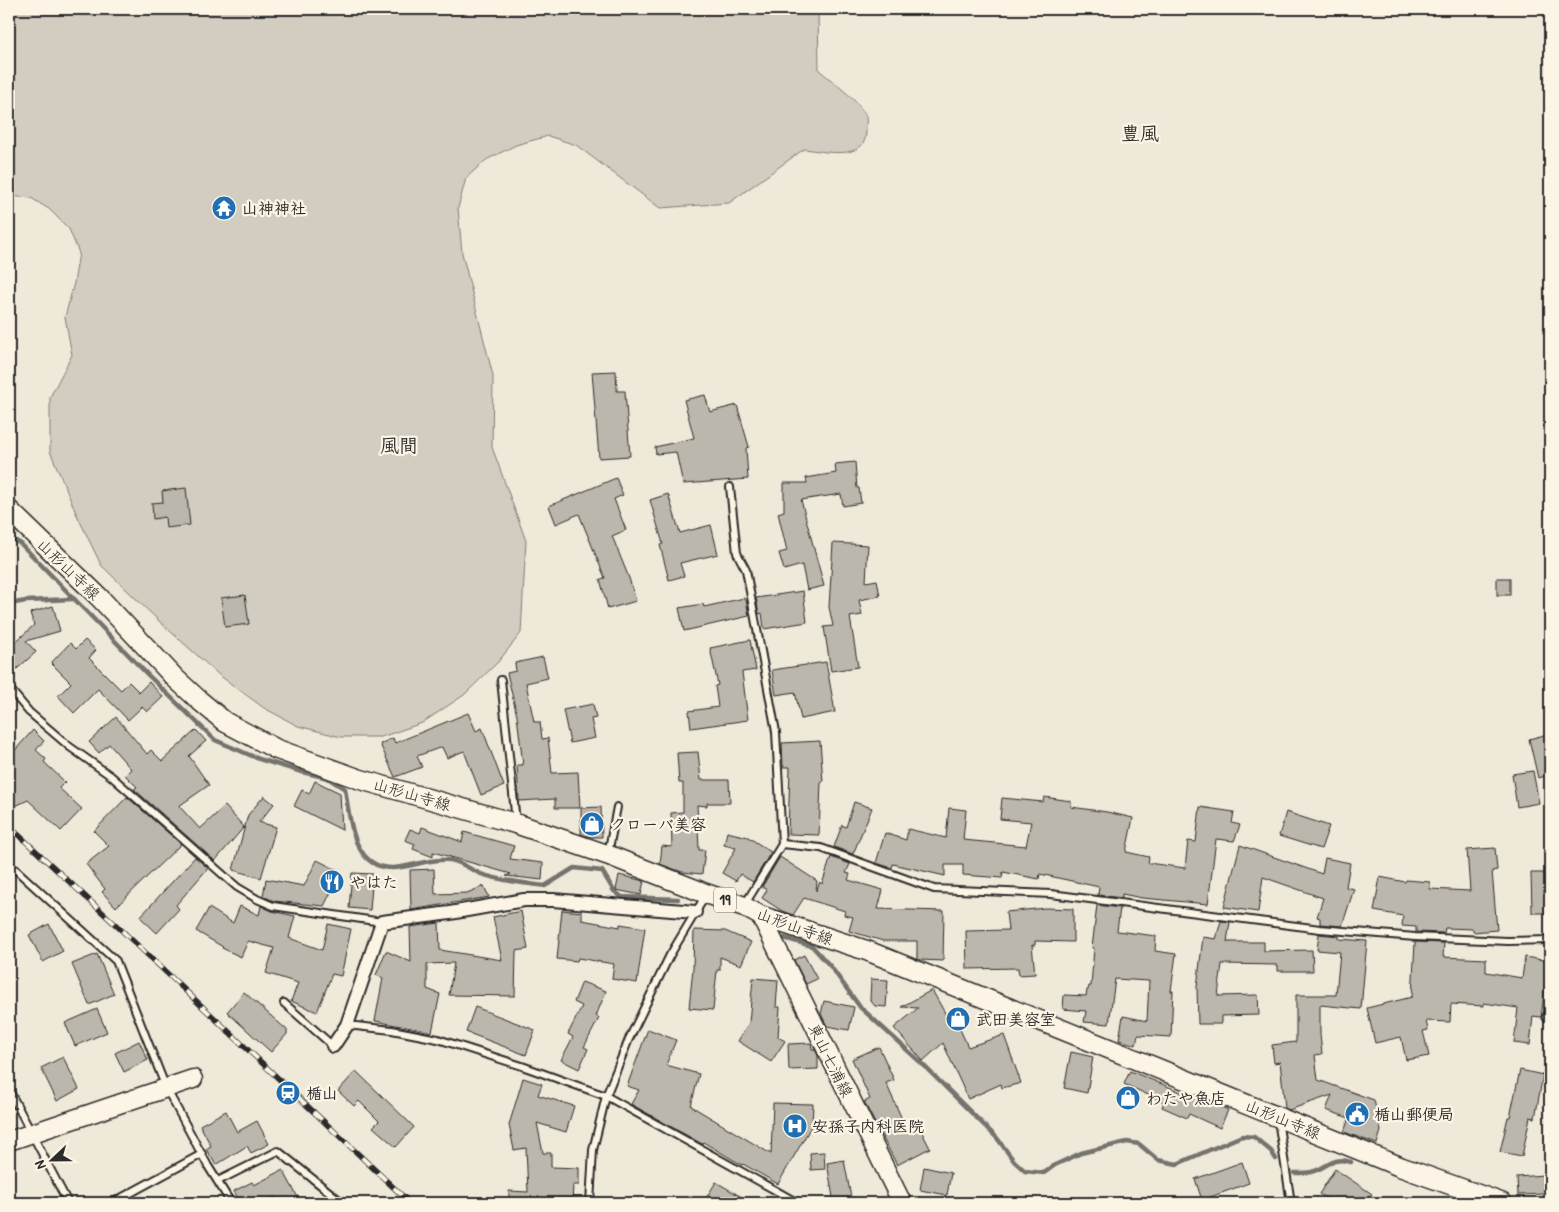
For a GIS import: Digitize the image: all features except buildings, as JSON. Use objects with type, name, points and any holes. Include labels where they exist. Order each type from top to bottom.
[{"type":"main road","name":"山形山寺線","points":[[9,510],[99,597],[175,678],[225,722],[276,749],[358,779],[516,824],[608,855],[743,906],[761,916],[868,952],[1401,1167],[1502,1203]]},
{"type":"main road","name":"東山七浦線","points":[[761,916],[902,1203]]},
{"type":"main road","points":[[9,1140],[193,1079]]},
{"type":"street","points":[[333,1046],[347,1025],[382,922],[450,913],[524,900],[553,900],[695,912]]},
{"type":"lane","points":[[730,487],[737,553],[746,570],[776,732],[782,844],[743,906]]},
{"type":"lane","points":[[501,680],[516,824]]},
{"type":"lane","points":[[9,688],[29,712],[70,747],[128,790],[237,887],[256,899],[273,906],[382,922]]},
{"type":"lane","points":[[608,855],[617,807]]},
{"type":"lane","points":[[782,844],[821,848],[934,889],[1052,894],[1320,930],[1415,937],[1508,941],[1550,940]]},
{"type":"lane","points":[[9,872],[15,869],[116,961],[166,1088],[231,1203]]},
{"type":"lane","points":[[590,1203],[593,1150],[606,1096],[633,1030],[670,955],[707,894]]},
{"type":"lane","points":[[284,1004],[333,1046]]},
{"type":"lane","points":[[347,1025],[392,1030],[438,1039],[606,1096],[798,1203]]},
{"type":"lane","points":[[9,1090],[68,1203]]},
{"type":"lane","points":[[1278,1116],[1291,1203]]},
{"type":"lane","points":[[218,1181],[278,1151],[343,1203]]},
{"type":"lane","points":[[112,1203],[202,1154]]},
{"type":"shaded area","points":[[9,9],[818,9],[819,70],[845,91],[863,110],[866,116],[866,132],[864,141],[859,148],[851,151],[832,152],[804,149],[729,203],[660,208],[576,145],[548,136],[516,145],[486,160],[466,178],[458,208],[462,253],[493,376],[492,447],[526,541],[521,633],[498,662],[464,695],[422,723],[381,737],[341,737],[298,726],[264,708],[219,675],[101,565],[76,513],[50,451],[50,397],[72,355],[65,317],[74,283],[79,253],[69,229],[49,209],[31,198],[9,196]]},
{"type":"waterway","points":[[9,537],[21,544],[148,675],[215,740],[259,759],[328,778],[345,789],[356,840],[361,851],[369,860],[379,866],[393,868],[435,860],[450,860],[489,876],[545,886],[574,868],[602,871],[614,891],[622,897],[678,899]]},
{"type":"waterway","points":[[9,604],[26,601],[73,599]]},
{"type":"waterway","points":[[784,938],[812,946],[831,967],[860,1007],[917,1059],[997,1138],[1014,1161],[1025,1171],[1044,1173],[1055,1165],[1081,1153],[1127,1142],[1139,1144],[1158,1160],[1177,1164],[1242,1136],[1254,1137],[1271,1151],[1276,1159]]},
{"type":"waterway","points":[[1294,1173],[1311,1172],[1339,1160],[1351,1162]]},
{"type":"railway","points":[[9,826],[410,1203]]},
{"type":"place","name":"山神神社","points":[[224,208]]},
{"type":"place","name":"クローバ美容","points":[[592,824]]},
{"type":"place","name":"やはた","points":[[332,882]]},
{"type":"place","name":"武田美容室","points":[[958,1019]]},
{"type":"place","name":"楯山","points":[[288,1093]]},
{"type":"place","name":"わたや魚店","points":[[1128,1098]]},
{"type":"place","name":"楯山郵便局","points":[[1357,1114]]},
{"type":"place","name":"安孫子内科医院","points":[[795,1126]]},
{"type":"district","name":"豊風","points":[[1140,133]]},
{"type":"district","name":"風間","points":[[399,445]]}]
